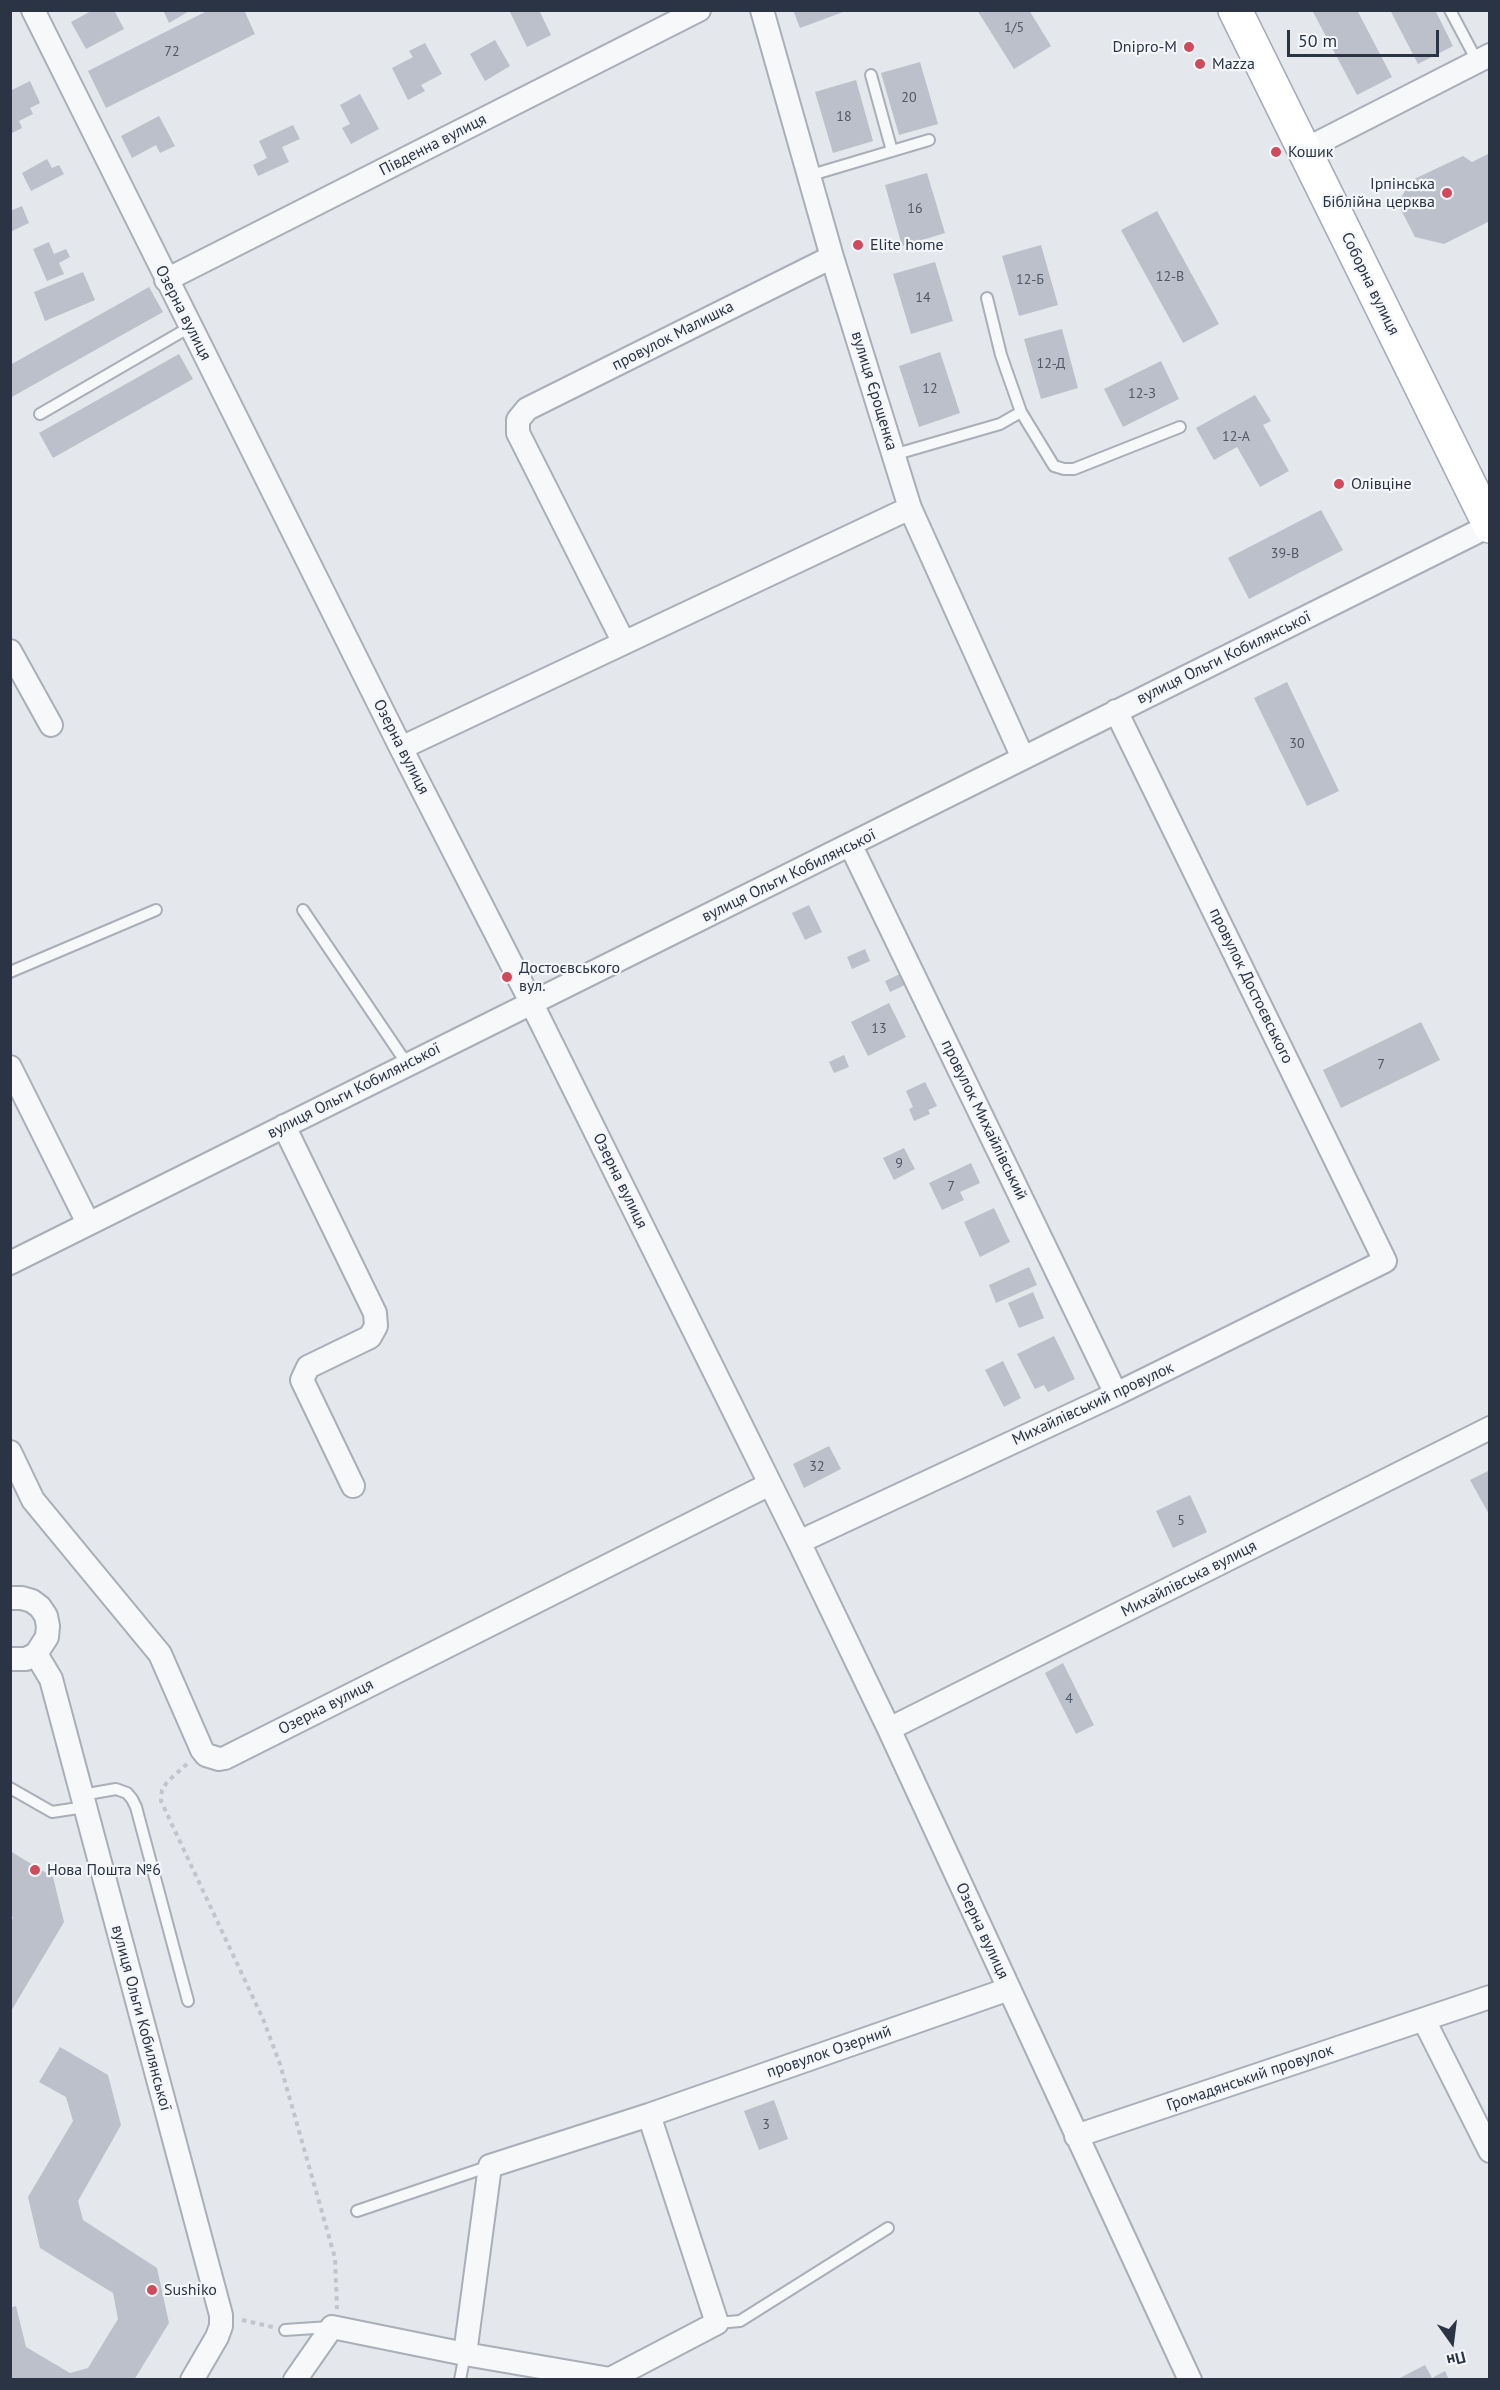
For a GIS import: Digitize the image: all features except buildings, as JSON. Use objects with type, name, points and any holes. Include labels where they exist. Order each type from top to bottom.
[{"type":"main road","name":"Соборна вулиця","points":[[1235,10],[1489,526]]},
{"type":"street","name":"Озерна вулиця","points":[[33,10],[799,1542],[889,1729],[1190,2379]]},
{"type":"street","name":"Південна вулиця","points":[[166,280],[699,10]]},
{"type":"street","name":"вулиця Єрощенка","points":[[762,10],[832,257],[910,508],[1023,758]]},
{"type":"street","points":[[1304,150],[1483,58]]},
{"type":"street","name":"провулок Малишка","points":[[623,641],[518,433],[518,420],[527,409],[832,257]]},
{"type":"street","points":[[400,748],[623,641],[910,508]]},
{"type":"street","name":"вулиця Ольги Кобилянської","points":[[10,1263],[531,1002],[851,846],[1116,711],[1489,526]]},
{"type":"street","points":[[10,651],[51,725]]},
{"type":"street","name":"провулок Достоєвського","points":[[1116,711],[1385,1261]]},
{"type":"street","name":"провулок Михайлівський","points":[[851,846],[1116,1394]]},
{"type":"street","points":[[10,1067],[88,1223]]},
{"type":"street","points":[[284,1126],[375,1313],[376,1326],[370,1337],[308,1367],[302,1380],[353,1486]]},
{"type":"street","name":"Михайлівський провулок","points":[[799,1542],[1116,1394],[1385,1261]]},
{"type":"street","name":"Михайлівська вулиця","points":[[889,1729],[1490,1428]]},
{"type":"street","points":[[10,1452],[19,1473],[39,1507],[160,1654],[176,1686],[202,1750],[207,1755]]},
{"type":"street","name":"Озерна вулиця","points":[[207,1755],[213,1758],[225,1758],[770,1484]]},
{"type":"street","points":[[10,1598],[32,1601],[46,1617],[48,1626],[47,1637],[36,1654],[26,1659],[10,1659]]},
{"type":"street","name":"вулиця Ольги Кобилянської","points":[[36,1654],[51,1679],[221,2315]]},
{"type":"street","name":"провулок Озерний","points":[[490,2166],[648,2115],[1009,1989]]},
{"type":"street","name":"Громадянський провулок","points":[[1076,2136],[1490,1997]]},
{"type":"street","points":[[1424,2020],[1490,2151]]},
{"type":"street","points":[[295,2379],[332,2327],[465,2354],[610,2379],[717,2323],[648,2115]]},
{"type":"street","points":[[465,2354],[490,2166]]},
{"type":"street","points":[[192,2379],[217,2337],[221,2326],[221,2315]]},
{"type":"lane","points":[[1450,10],[1483,58]]},
{"type":"lane","points":[[871,75],[892,151]]},
{"type":"lane","points":[[808,176],[929,140]]},
{"type":"lane","points":[[987,298],[1001,355],[1021,412],[1054,466],[1074,469],[1179,427]]},
{"type":"lane","points":[[40,414],[190,327]]},
{"type":"lane","points":[[893,455],[1000,424],[1021,412]]},
{"type":"lane","points":[[10,972],[156,910]]},
{"type":"lane","points":[[303,910],[407,1064]]},
{"type":"lane","points":[[10,1788],[52,1812],[116,1789],[127,1793],[136,1808],[188,2001]]},
{"type":"lane","points":[[357,2211],[490,2166]]},
{"type":"lane","points":[[717,2323],[740,2320],[888,2228]]},
{"type":"lane","points":[[285,2330],[332,2327]]},
{"type":"lane","points":[[460,2379],[465,2354]]},
{"type":"path","points":[[207,1755],[174,1774],[162,1790],[160,1801],[263,2019],[280,2064],[335,2258],[338,2304],[332,2327]]},
{"type":"path","points":[[221,2315],[285,2330]]},
{"type":"place","name":"Dnipro-M","points":[[1189,47]]},
{"type":"place","name":"Mazza","points":[[1200,64]]},
{"type":"place","name":"Кошик","points":[[1276,152]]},
{"type":"place","name":"Ірпінська Біблійна церква","points":[[1447,193]]},
{"type":"place","name":"Elite home","points":[[858,245]]},
{"type":"place","name":"Олівціне","points":[[1339,484]]},
{"type":"place","name":"Достоєвського вул.","points":[[507,977]]},
{"type":"place","name":"Нова Пошта №6","points":[[35,1870]]},
{"type":"place","name":"Sushiko","points":[[152,2290]]}]
